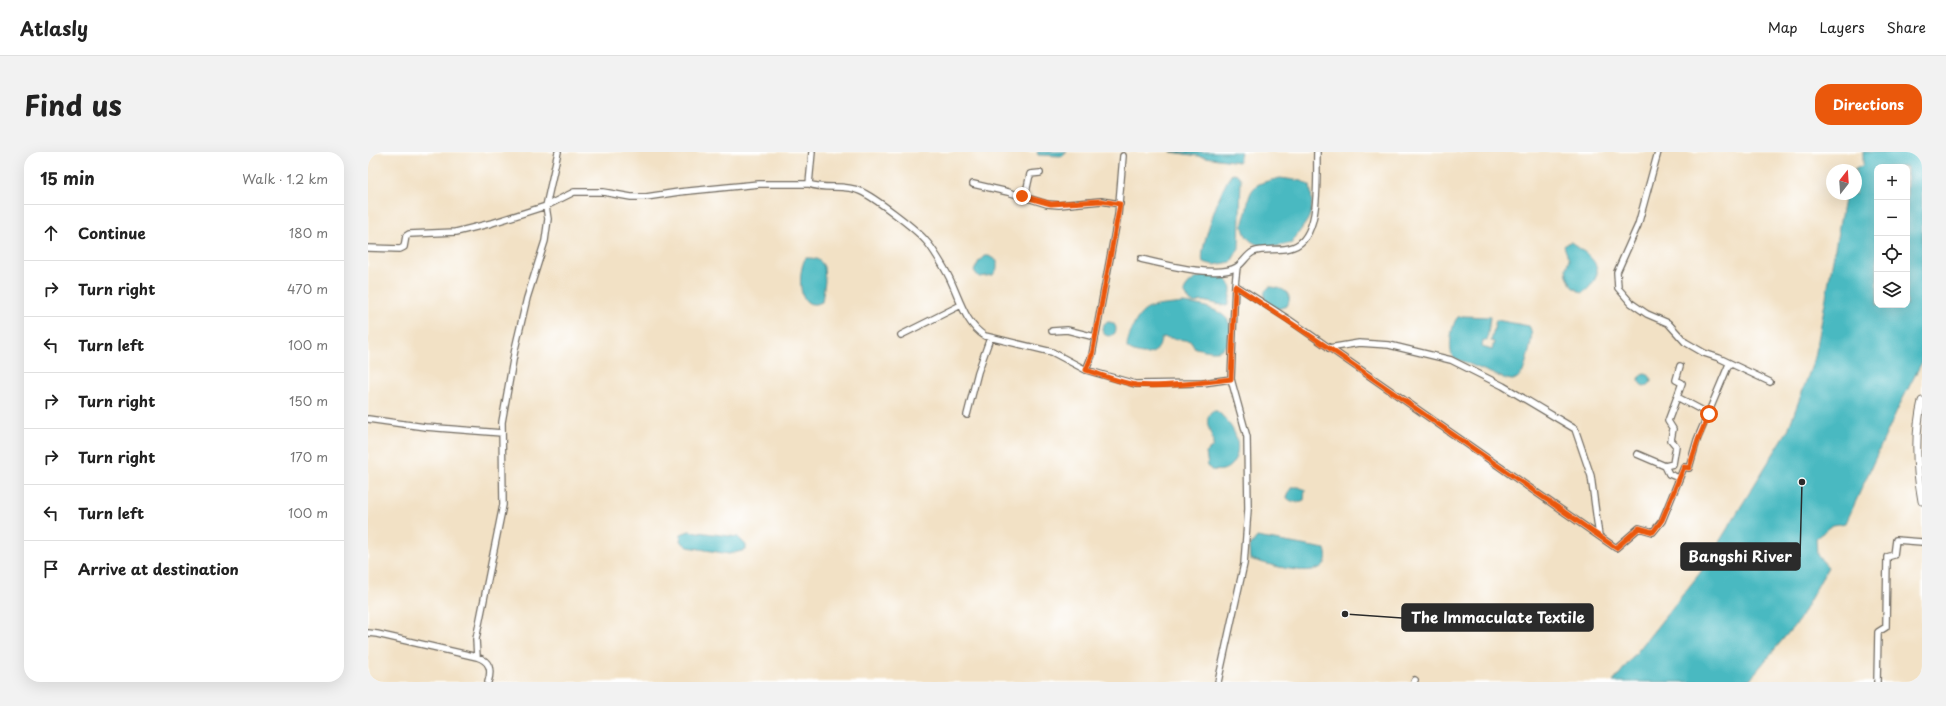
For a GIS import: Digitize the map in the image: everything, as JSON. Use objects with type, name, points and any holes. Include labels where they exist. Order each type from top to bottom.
[{"type":"street","points":[[477,657],[476,639],[503,505],[502,422],[515,349],[527,298],[545,241],[548,219],[546,206],[558,152]]},
{"type":"street","points":[[809,184],[812,152]]},
{"type":"street","points":[[1141,259],[1194,270],[1214,271],[1237,267],[1251,253],[1260,250],[1291,248],[1300,244],[1306,238],[1312,225],[1316,198],[1317,152]]},
{"type":"street","points":[[1658,152],[1638,225],[1617,272],[1618,288],[1631,303],[1641,311],[1668,323],[1685,342],[1704,353],[1770,382]]},
{"type":"street","points":[[1086,370],[1095,336],[1120,204],[1124,156]]},
{"type":"street","points":[[1025,196],[1030,174],[1040,174]]},
{"type":"street","points":[[368,248],[400,249],[404,247],[406,236],[409,234],[456,232],[546,206],[574,192],[604,192],[631,197],[646,197],[759,184],[809,184],[816,187],[850,188],[860,191],[876,200],[927,242],[948,276],[970,321],[979,333],[990,338],[1052,352],[1086,370],[1135,384],[1203,383],[1231,379]]},
{"type":"street","points":[[973,184],[1025,196],[1051,204],[1101,201],[1120,204]]},
{"type":"street","points":[[1218,682],[1244,564],[1248,510],[1247,437],[1231,379],[1237,267]]},
{"type":"street","points":[[1235,286],[1329,348],[1616,548],[1639,528],[1653,532],[1662,520],[1684,467],[1689,468],[1698,440],[1729,364]]},
{"type":"street","points":[[901,335],[961,305]]},
{"type":"street","points":[[1052,330],[1067,330],[1095,336]]},
{"type":"street","points":[[967,415],[978,372],[990,338]]},
{"type":"street","points":[[1329,348],[1359,343],[1389,345],[1452,360],[1503,386],[1575,429],[1591,476],[1598,536]]},
{"type":"street","points":[[1637,454],[1665,466],[1673,464],[1676,446],[1672,440],[1673,429],[1668,422],[1682,383],[1676,380],[1680,366]]},
{"type":"street","points":[[1676,397],[1709,414]]},
{"type":"street","points":[[1922,401],[1917,449],[1917,472],[1922,501]]},
{"type":"street","points":[[368,419],[425,427],[502,433]]},
{"type":"street","points":[[1665,466],[1669,474],[1679,478]]},
{"type":"street","points":[[1878,682],[1878,632],[1886,627],[1887,557],[1894,554],[1896,540],[1922,542]]},
{"type":"street","points":[[368,633],[486,660],[489,664],[488,682]]},
{"type":"water","points":[[1037,152],[1067,152],[1063,156],[1038,155]]},
{"type":"water","points":[[1171,152],[1241,152],[1239,162]]},
{"type":"water","points":[[1863,152],[1922,152],[1922,362],[1898,408],[1846,523],[1833,525],[1816,538],[1817,555],[1828,567],[1799,620],[1750,679],[1734,682],[1613,682],[1700,573],[1788,430],[1815,357],[1844,200],[1862,200]]},
{"type":"water","points":[[1233,173],[1237,174],[1241,179],[1239,248],[1231,262],[1214,265],[1203,262],[1202,255],[1204,245],[1212,216],[1223,189]]},
{"type":"water","points":[[1280,178],[1302,181],[1310,186],[1312,205],[1309,218],[1292,243],[1278,246],[1263,246],[1256,244],[1246,235],[1243,227],[1250,195],[1253,189],[1259,184]]},
{"type":"water","points":[[1571,242],[1586,253],[1597,267],[1595,279],[1582,293],[1572,287],[1567,276],[1566,268],[1569,260],[1564,246]]},
{"type":"water","points":[[984,256],[989,256],[997,261],[997,269],[993,275],[979,277],[974,271],[979,261]]},
{"type":"water","points":[[806,258],[814,258],[819,260],[824,267],[825,281],[822,302],[813,304],[807,301],[803,295],[801,278],[802,269]]},
{"type":"water","points":[[1210,274],[1220,276],[1229,283],[1231,292],[1227,306],[1202,301],[1194,303],[1189,300],[1184,291],[1188,284],[1194,280]]},
{"type":"water","points":[[1269,287],[1282,289],[1288,294],[1289,301],[1287,306],[1277,309],[1264,300],[1265,291]]},
{"type":"water","points":[[1182,303],[1204,306],[1215,310],[1224,316],[1231,329],[1228,343],[1220,350],[1214,351],[1195,348],[1191,341],[1164,337],[1161,339],[1159,347],[1152,353],[1138,353],[1127,348],[1132,330],[1137,319],[1142,313],[1152,307]]},
{"type":"water","points":[[1458,317],[1490,317],[1487,341],[1483,340],[1482,347],[1492,350],[1494,342],[1491,341],[1496,320],[1529,326],[1531,330],[1530,348],[1523,372],[1520,376],[1513,380],[1509,379],[1453,358],[1451,354],[1452,330]]},
{"type":"water","points":[[1106,322],[1112,322],[1116,326],[1116,332],[1112,336],[1106,336],[1102,332],[1102,326]]},
{"type":"water","points":[[1647,374],[1650,375],[1650,385],[1643,386],[1640,385],[1639,378],[1640,375]]},
{"type":"water","points":[[1212,411],[1217,411],[1223,416],[1236,436],[1237,451],[1235,458],[1231,465],[1222,470],[1211,470],[1208,466],[1206,453],[1213,446],[1208,424],[1209,415]]},
{"type":"water","points":[[1292,487],[1299,487],[1305,490],[1304,500],[1295,502],[1287,498]]},
{"type":"water","points":[[689,531],[738,537],[746,545],[746,550],[729,554],[688,547],[680,541],[681,534]]},
{"type":"water","points":[[1257,537],[1325,549],[1326,561],[1321,567],[1311,570],[1298,570],[1250,559],[1249,547]]},
{"type":"place","name":"Bangshi River","points":[[1802,482]]},
{"type":"place","name":"The Immaculate Textile","points":[[1345,614]]},
{"type":"route","points":[[1022,196],[1047,204],[1101,201],[1120,204],[1103,288],[1092,355],[1086,370],[1135,384],[1145,385],[1203,383],[1231,379],[1235,286],[1288,319],[1616,548],[1639,528],[1653,532],[1662,520],[1684,467],[1689,468],[1698,440],[1709,414]]}]
